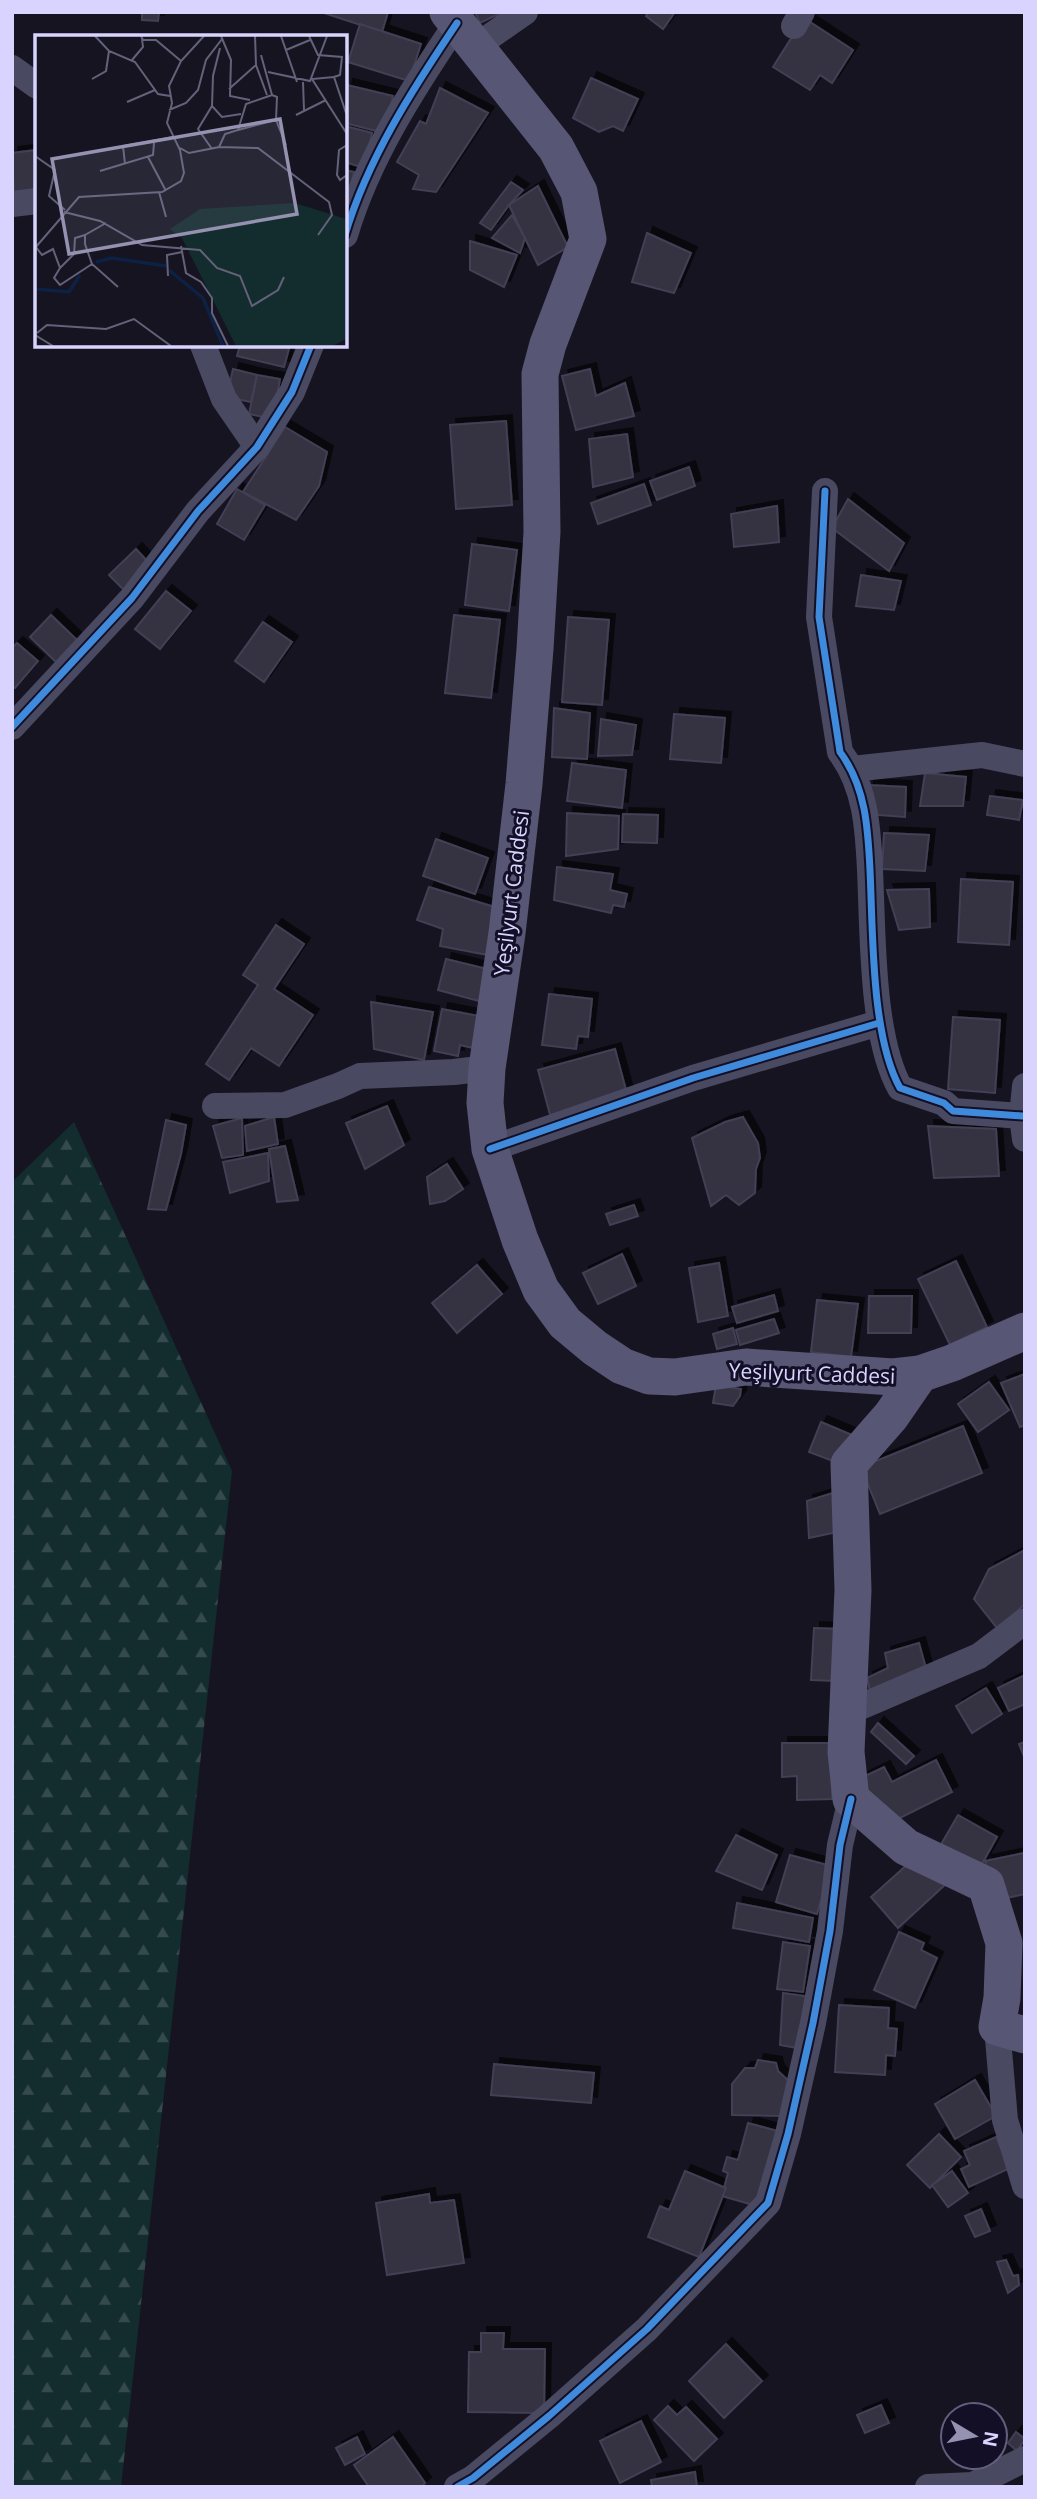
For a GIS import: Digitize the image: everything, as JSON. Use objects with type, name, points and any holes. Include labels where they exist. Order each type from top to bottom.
[{"type":"main road","name":"Yeşilyurt Caddesi","points":[[460,27],[556,148],[579,192],[588,239],[548,344],[540,374],[542,532],[527,757],[507,933],[486,1068],[485,1103],[490,1149],[520,1240],[541,1290],[565,1323],[595,1348],[622,1366],[649,1376],[674,1377],[746,1367],[893,1377],[920,1374],[953,1363],[1025,1331]]},
{"type":"main road","points":[[920,1374],[891,1416],[849,1465],[853,1590],[846,1752],[851,1798],[906,1847],[986,1885],[1004,1943],[1002,1998],[1011,2031]]},
{"type":"street","points":[[346,232],[353,209],[407,96],[460,27],[525,12]]},
{"type":"street","points":[[12,68],[35,85]]},
{"type":"street","points":[[12,204],[35,201]]},
{"type":"street","points":[[204,346],[224,399],[257,447]]},
{"type":"street","points":[[12,726],[132,598],[198,511],[257,447],[292,392],[312,346]]},
{"type":"street","points":[[825,491],[820,617],[840,752],[852,769],[866,814],[880,1023],[894,1077],[900,1088],[944,1103],[953,1111],[1023,1128],[1025,1086]]},
{"type":"street","points":[[852,769],[982,755],[1025,764]]},
{"type":"street","points":[[490,1149],[693,1078],[880,1023]]},
{"type":"street","points":[[215,1106],[285,1105],[359,1076],[486,1068]]},
{"type":"street","points":[[846,1713],[979,1656],[1025,1621]]},
{"type":"street","points":[[471,2484],[647,2329],[768,2203],[788,2134],[813,2023],[830,1931],[840,1845],[851,1798]]},
{"type":"street","points":[[1011,2031],[1005,2120],[1025,2186]]},
{"type":"street","points":[[928,2487],[972,2486],[1025,2459]]},
{"type":"green space","points":[[74,1122],[232,1471],[121,2487],[12,2487],[12,1182]]},
{"type":"building","points":[[142,12],[159,12],[158,21],[142,20]]},
{"type":"building","points":[[321,12],[388,12],[382,32]]},
{"type":"building","points":[[475,12],[503,12],[480,23]]},
{"type":"building","points":[[649,12],[675,12],[663,29],[646,16]]},
{"type":"building","points":[[804,18],[853,50],[832,83],[820,75],[810,90],[773,67]]},
{"type":"building","points":[[360,24],[421,44],[409,81],[348,62]]},
{"type":"building","points":[[591,78],[638,99],[623,131],[613,126],[599,132],[573,118]]},
{"type":"building","points":[[347,85],[393,96],[384,133],[346,123]]},
{"type":"building","points":[[440,88],[488,113],[436,192],[413,189],[419,175],[397,162],[420,121],[426,124]]},
{"type":"building","points":[[346,126],[372,133],[364,168],[346,162]]},
{"type":"building","points":[[35,150],[35,190],[14,193],[12,153]]},
{"type":"building","points":[[346,170],[354,172],[346,204]]},
{"type":"building","points":[[511,182],[523,190],[491,230],[480,223]]},
{"type":"building","points":[[538,186],[568,247],[538,265],[509,205]]},
{"type":"building","points":[[512,215],[525,238],[520,253],[492,238]]},
{"type":"building","points":[[647,233],[691,253],[674,293],[632,282]]},
{"type":"building","points":[[470,241],[517,255],[504,287],[470,270]]},
{"type":"building","points":[[240,346],[290,346],[284,367],[237,356]]},
{"type":"building","points":[[233,369],[257,375],[251,402],[227,397]]},
{"type":"building","points":[[590,369],[596,396],[625,383],[634,416],[576,430],[562,376]]},
{"type":"building","points":[[257,375],[280,379],[273,419],[249,414]]},
{"type":"building","points":[[506,421],[512,505],[456,509],[450,425]]},
{"type":"building","points":[[285,427],[327,452],[319,486],[296,520],[243,492]]},
{"type":"building","points":[[627,434],[633,477],[593,487],[589,439]]},
{"type":"building","points":[[689,467],[695,486],[657,500],[650,481]]},
{"type":"building","points":[[644,484],[651,505],[598,524],[591,503]]},
{"type":"building","points":[[237,489],[265,505],[244,540],[217,524]]},
{"type":"building","points":[[848,499],[904,543],[889,571],[832,528]]},
{"type":"building","points":[[777,506],[779,542],[734,547],[731,514]]},
{"type":"building","points":[[472,544],[517,550],[509,611],[465,605]]},
{"type":"building","points":[[136,549],[150,564],[124,590],[109,575]]},
{"type":"building","points":[[861,575],[901,581],[894,610],[856,606]]},
{"type":"building","points":[[166,591],[191,611],[160,649],[135,629]]},
{"type":"building","points":[[51,615],[77,640],[56,662],[30,637]]},
{"type":"building","points":[[454,615],[500,620],[491,698],[445,693]]},
{"type":"building","points":[[568,617],[609,620],[602,705],[562,702]]},
{"type":"building","points":[[263,622],[292,642],[264,682],[235,661]]},
{"type":"building","points":[[17,643],[38,661],[15,688],[12,686],[12,648]]},
{"type":"building","points":[[554,708],[590,713],[587,759],[552,757]]},
{"type":"building","points":[[674,714],[725,718],[721,763],[670,759]]},
{"type":"building","points":[[601,719],[636,725],[632,755],[598,756]]},
{"type":"building","points":[[572,763],[626,770],[622,808],[567,801]]},
{"type":"building","points":[[925,773],[966,777],[963,806],[920,806]]},
{"type":"building","points":[[868,785],[906,787],[905,817],[866,814]]},
{"type":"building","points":[[990,796],[1023,800],[1019,820],[987,815]]},
{"type":"building","points":[[567,813],[619,816],[618,849],[566,856]]},
{"type":"building","points":[[623,814],[658,815],[657,843],[622,842]]},
{"type":"building","points":[[884,833],[929,835],[925,871],[882,869]]},
{"type":"building","points":[[436,839],[488,858],[475,894],[423,876]]},
{"type":"building","points":[[557,867],[613,874],[610,890],[627,894],[624,907],[613,905],[611,913],[554,900]]},
{"type":"building","points":[[961,879],[1013,882],[1009,945],[958,942]]},
{"type":"building","points":[[429,887],[501,909],[488,955],[440,946],[443,929],[417,920]]},
{"type":"building","points":[[929,889],[930,927],[899,930],[887,890]]},
{"type":"building","points":[[276,925],[304,944],[274,989],[313,1015],[279,1066],[251,1048],[229,1080],[206,1064],[258,985],[243,975]]},
{"type":"building","points":[[446,959],[487,969],[479,1001],[438,990]]},
{"type":"building","points":[[549,994],[592,999],[588,1037],[578,1036],[576,1049],[542,1045]]},
{"type":"building","points":[[371,1002],[433,1012],[424,1060],[374,1049]]},
{"type":"building","points":[[442,1009],[479,1016],[473,1048],[460,1045],[458,1056],[434,1051]]},
{"type":"building","points":[[953,1017],[1000,1020],[995,1093],[948,1089]]},
{"type":"building","points":[[615,1049],[629,1101],[552,1122],[538,1070]]},
{"type":"building","points":[[387,1106],[404,1145],[365,1169],[346,1123]]},
{"type":"building","points":[[274,1117],[278,1144],[247,1151],[245,1126]]},
{"type":"building","points":[[743,1117],[758,1143],[760,1158],[756,1169],[755,1193],[739,1205],[726,1195],[711,1206],[692,1138],[725,1122]]},
{"type":"building","points":[[242,1118],[243,1155],[222,1158],[213,1126]]},
{"type":"building","points":[[166,1120],[186,1125],[181,1154],[166,1210],[148,1209]]},
{"type":"building","points":[[928,1126],[996,1129],[999,1176],[934,1178]]},
{"type":"building","points":[[285,1146],[298,1200],[277,1202],[269,1149]]},
{"type":"building","points":[[268,1153],[269,1181],[230,1193],[223,1162]]},
{"type":"building","points":[[447,1164],[463,1189],[445,1201],[430,1204],[427,1177]]},
{"type":"building","points":[[634,1205],[638,1216],[610,1225],[606,1214]]},
{"type":"building","points":[[622,1254],[636,1286],[598,1304],[583,1273]]},
{"type":"building","points":[[956,1261],[987,1327],[950,1345],[918,1279]]},
{"type":"building","points":[[719,1263],[728,1316],[698,1322],[689,1268]]},
{"type":"building","points":[[477,1265],[502,1294],[457,1333],[432,1303]]},
{"type":"building","points":[[774,1295],[778,1311],[737,1323],[732,1307]]},
{"type":"building","points":[[869,1296],[912,1296],[911,1333],[868,1333]]},
{"type":"building","points":[[817,1300],[858,1304],[851,1357],[811,1352]]},
{"type":"building","points":[[774,1319],[779,1333],[740,1345],[736,1330]]},
{"type":"building","points":[[733,1328],[737,1344],[717,1349],[713,1334]]},
{"type":"building","points":[[1025,1374],[1025,1425],[1020,1427],[1001,1383]]},
{"type":"building","points":[[989,1382],[1009,1410],[978,1432],[958,1404]]},
{"type":"building","points":[[716,1385],[741,1389],[733,1406],[713,1403]]},
{"type":"building","points":[[821,1422],[859,1438],[841,1464],[809,1452]]},
{"type":"building","points":[[963,1426],[982,1473],[880,1514],[861,1467]]},
{"type":"building","points":[[836,1492],[842,1531],[809,1538],[807,1501]]},
{"type":"building","points":[[1025,1550],[1025,1604],[997,1628],[974,1599],[989,1569]]},
{"type":"building","points":[[814,1628],[840,1629],[837,1681],[811,1680]]},
{"type":"building","points":[[919,1643],[927,1672],[871,1695],[867,1678],[888,1668],[885,1653]]},
{"type":"building","points":[[1025,1675],[1025,1704],[1009,1711],[998,1688]]},
{"type":"building","points":[[986,1688],[1002,1714],[972,1733],[956,1706]]},
{"type":"building","points":[[878,1723],[914,1756],[906,1764],[871,1732]]},
{"type":"building","points":[[1025,1742],[1025,1759],[1019,1744]]},
{"type":"building","points":[[782,1743],[831,1743],[832,1799],[797,1800],[797,1776],[782,1777]]},
{"type":"building","points":[[936,1760],[952,1792],[884,1826],[861,1778],[884,1767],[892,1782]]},
{"type":"building","points":[[958,1815],[997,1837],[978,1871],[939,1848]]},
{"type":"building","points":[[736,1835],[777,1855],[762,1890],[716,1871]]},
{"type":"building","points":[[1024,1853],[1025,1894],[994,1901],[985,1861]]},
{"type":"building","points":[[919,1854],[946,1884],[898,1928],[871,1897]]},
{"type":"building","points":[[790,1855],[831,1866],[817,1914],[776,1902]]},
{"type":"building","points":[[737,1903],[813,1918],[809,1942],[733,1928]]},
{"type":"building","points":[[899,1932],[924,1943],[921,1950],[937,1958],[915,2008],[874,1990]]},
{"type":"building","points":[[783,1942],[810,1946],[803,1992],[777,1989]]},
{"type":"building","points":[[783,1993],[812,1997],[803,2049],[780,2045]]},
{"type":"building","points":[[839,2005],[889,2008],[888,2028],[897,2029],[895,2056],[886,2055],[885,2075],[835,2072]]},
{"type":"building","points":[[758,2060],[776,2063],[778,2071],[791,2083],[784,2116],[732,2115],[732,2084],[745,2068],[755,2068]]},
{"type":"building","points":[[494,2064],[594,2073],[591,2103],[491,2095]]},
{"type":"building","points":[[975,2080],[996,2116],[955,2139],[935,2104]]},
{"type":"building","points":[[748,2123],[781,2132],[760,2207],[722,2196],[728,2173],[723,2171],[727,2157],[738,2160]]},
{"type":"building","points":[[939,2134],[961,2157],[930,2188],[907,2165]]},
{"type":"building","points":[[996,2137],[1010,2168],[969,2187],[961,2169],[970,2165],[964,2151]]},
{"type":"building","points":[[685,2171],[726,2188],[699,2257],[648,2237],[660,2206],[669,2210]]},
{"type":"building","points":[[952,2171],[968,2193],[948,2207],[932,2185]]},
{"type":"building","points":[[429,2194],[430,2203],[454,2200],[464,2263],[387,2275],[376,2203]]},
{"type":"building","points":[[981,2209],[990,2231],[975,2237],[965,2216]]},
{"type":"building","points":[[1006,2260],[1013,2276],[1018,2275],[1019,2285],[1008,2293],[997,2262]]},
{"type":"building","points":[[481,2333],[504,2333],[503,2349],[545,2349],[544,2413],[468,2412],[469,2352],[481,2352]]},
{"type":"building","points":[[726,2344],[762,2381],[724,2418],[689,2381]]},
{"type":"building","points":[[881,2405],[889,2423],[865,2433],[857,2415]]},
{"type":"building","points":[[668,2406],[677,2415],[686,2407],[717,2439],[694,2461],[654,2420]]},
{"type":"building","points":[[641,2421],[661,2462],[620,2483],[600,2441]]},
{"type":"building","points":[[1016,2432],[1025,2439],[1017,2451],[1009,2442]]},
{"type":"building","points":[[357,2437],[365,2454],[345,2465],[336,2448]]},
{"type":"building","points":[[393,2437],[425,2483],[421,2487],[369,2487],[354,2465]]},
{"type":"building","points":[[695,2472],[697,2487],[652,2487],[651,2480]]},
{"type":"cycle path","points":[[346,232],[366,179],[393,125],[457,23]]},
{"type":"cycle path","points":[[12,727],[132,598],[198,511],[257,447],[292,392],[311,346]]},
{"type":"cycle path","points":[[825,491],[819,617],[840,752],[855,779],[864,809],[875,982],[884,1041],[891,1066],[900,1088],[944,1103],[953,1111],[1022,1116]]},
{"type":"cycle path","points":[[490,1149],[693,1078],[879,1023]]},
{"type":"cycle path","points":[[457,2487],[473,2478],[549,2416],[647,2329],[768,2203],[788,2134],[813,2023],[830,1931],[840,1845],[851,1799]]}]
